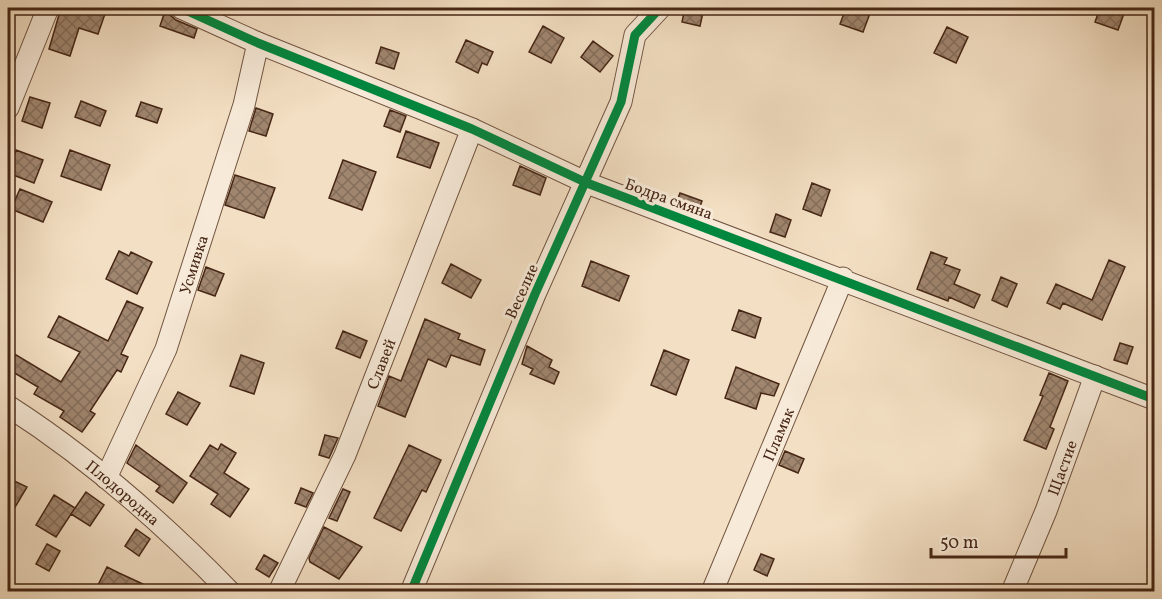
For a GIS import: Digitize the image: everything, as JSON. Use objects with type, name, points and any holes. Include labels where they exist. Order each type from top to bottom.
[{"type":"street","points":[[8,108],[48,8]]},
{"type":"street","name":"Бодра смяна","points":[[181,8],[258,44],[472,129],[587,183],[843,278],[1155,399]]},
{"type":"street","name":"Веселие","points":[[411,591],[531,305],[621,102],[634,35],[660,8]]},
{"type":"street","name":"Усмивка","points":[[106,478],[166,350],[244,105],[258,44]]},
{"type":"street","name":"Славей","points":[[279,591],[345,455],[472,129]]},
{"type":"street","name":"Пламък","points":[[712,591],[843,278]]},
{"type":"street","name":"Щастие","points":[[1012,591],[1046,511],[1095,376]]},
{"type":"street","name":"Плодородна","points":[[8,406],[106,478],[188,548],[230,591]]},
{"type":"building","points":[[61,8],[107,8],[98,34],[79,28],[70,56],[49,49]]},
{"type":"building","points":[[685,8],[704,8],[700,26],[682,22]]},
{"type":"building","points":[[846,8],[872,8],[863,32],[840,24]]},
{"type":"building","points":[[1100,8],[1126,8],[1118,30],[1095,22]]},
{"type":"building","points":[[165,11],[176,20],[197,29],[194,38],[160,26]]},
{"type":"building","points":[[543,26],[564,38],[551,63],[529,52]]},
{"type":"building","points":[[947,27],[968,37],[956,63],[934,53]]},
{"type":"building","points":[[466,40],[493,52],[487,65],[482,63],[478,73],[456,62]]},
{"type":"building","points":[[593,41],[613,56],[600,72],[581,57]]},
{"type":"building","points":[[381,47],[399,53],[394,69],[376,63]]},
{"type":"building","points":[[30,97],[50,103],[42,128],[22,121]]},
{"type":"building","points":[[81,101],[106,111],[100,126],[75,117]]},
{"type":"building","points":[[141,102],[162,109],[157,123],[136,116]]},
{"type":"building","points":[[256,108],[273,114],[266,136],[249,131]]},
{"type":"building","points":[[390,110],[406,116],[400,132],[384,126]]},
{"type":"building","points":[[406,131],[439,143],[430,168],[397,157]]},
{"type":"building","points":[[16,150],[43,160],[34,183],[8,173]]},
{"type":"building","points":[[70,150],[110,165],[101,190],[61,176]]},
{"type":"building","points":[[343,160],[376,172],[362,210],[329,198]]},
{"type":"building","points":[[520,166],[546,178],[540,195],[513,185]]},
{"type":"building","points":[[235,175],[275,188],[264,218],[225,205]]},
{"type":"building","points":[[812,183],[830,190],[821,216],[803,209]]},
{"type":"building","points":[[20,189],[52,202],[43,222],[11,209]]},
{"type":"building","points":[[680,193],[702,201],[698,212],[676,203]]},
{"type":"building","points":[[776,214],[791,220],[785,237],[770,232]]},
{"type":"building","points":[[119,251],[129,256],[131,252],[152,262],[137,294],[106,279]]},
{"type":"building","points":[[931,252],[947,258],[944,264],[960,270],[954,284],[980,295],[974,308],[949,297],[948,301],[917,289]]},
{"type":"building","points":[[1109,260],[1125,267],[1102,320],[1063,303],[1060,309],[1047,303],[1056,284],[1092,300]]},
{"type":"building","points":[[591,261],[629,276],[619,301],[582,286]]},
{"type":"building","points":[[451,264],[481,280],[471,298],[442,283]]},
{"type":"building","points":[[206,267],[224,274],[215,296],[198,290]]},
{"type":"building","points":[[1001,277],[1017,284],[1007,307],[992,300]]},
{"type":"building","points":[[127,301],[143,308],[121,354],[128,357],[121,372],[117,370],[90,411],[95,414],[82,432],[60,417],[64,411],[34,394],[38,387],[8,369],[8,350],[61,382],[80,352],[48,337],[59,316],[108,341]]},
{"type":"building","points":[[739,310],[761,318],[755,338],[732,330]]},
{"type":"building","points":[[425,319],[460,334],[458,339],[485,350],[480,365],[451,355],[446,367],[428,359],[405,417],[378,406],[389,376],[401,381]]},
{"type":"building","points":[[343,331],[367,341],[360,358],[336,348]]},
{"type":"building","points":[[1120,343],[1133,347],[1127,364],[1114,360]]},
{"type":"building","points":[[527,346],[552,360],[549,367],[559,372],[554,384],[530,374],[533,369],[522,364]]},
{"type":"building","points":[[664,350],[689,360],[676,395],[651,385]]},
{"type":"building","points":[[241,355],[264,363],[254,394],[230,386]]},
{"type":"building","points":[[736,367],[779,384],[774,396],[761,393],[756,409],[725,398]]},
{"type":"building","points":[[1049,373],[1068,381],[1050,427],[1054,429],[1046,449],[1024,440],[1043,396],[1040,395]]},
{"type":"building","points":[[178,392],[200,403],[187,425],[166,414]]},
{"type":"building","points":[[325,435],[338,438],[329,458],[319,455]]},
{"type":"building","points":[[221,444],[236,453],[224,473],[249,489],[230,517],[211,504],[218,494],[190,476],[210,445],[218,450]]},
{"type":"building","points":[[136,445],[187,483],[173,503],[156,491],[160,486],[127,463]]},
{"type":"building","points":[[409,445],[441,460],[426,492],[422,490],[401,531],[374,518]]},
{"type":"building","points":[[785,451],[804,459],[798,473],[779,465]]},
{"type":"building","points":[[8,478],[27,487],[8,519]]},
{"type":"building","points":[[301,488],[313,493],[306,507],[295,503]]},
{"type":"building","points":[[343,489],[350,492],[337,521],[329,518]]},
{"type":"building","points":[[86,492],[104,505],[90,526],[71,514]]},
{"type":"building","points":[[54,495],[75,508],[56,537],[36,525]]},
{"type":"building","points":[[324,527],[362,547],[339,579],[310,562],[309,558]]},
{"type":"building","points":[[136,529],[150,539],[139,556],[125,546]]},
{"type":"building","points":[[47,544],[60,551],[49,571],[36,564]]},
{"type":"building","points":[[761,554],[774,559],[767,576],[754,570]]},
{"type":"building","points":[[264,555],[278,563],[269,577],[256,569]]},
{"type":"building","points":[[107,567],[119,573],[158,591],[95,591]]},
{"type":"cycle path","points":[[181,8],[258,43],[472,129],[587,183],[1154,399]]},
{"type":"cycle path","points":[[411,592],[535,294],[621,102],[635,35],[660,8]]}]
